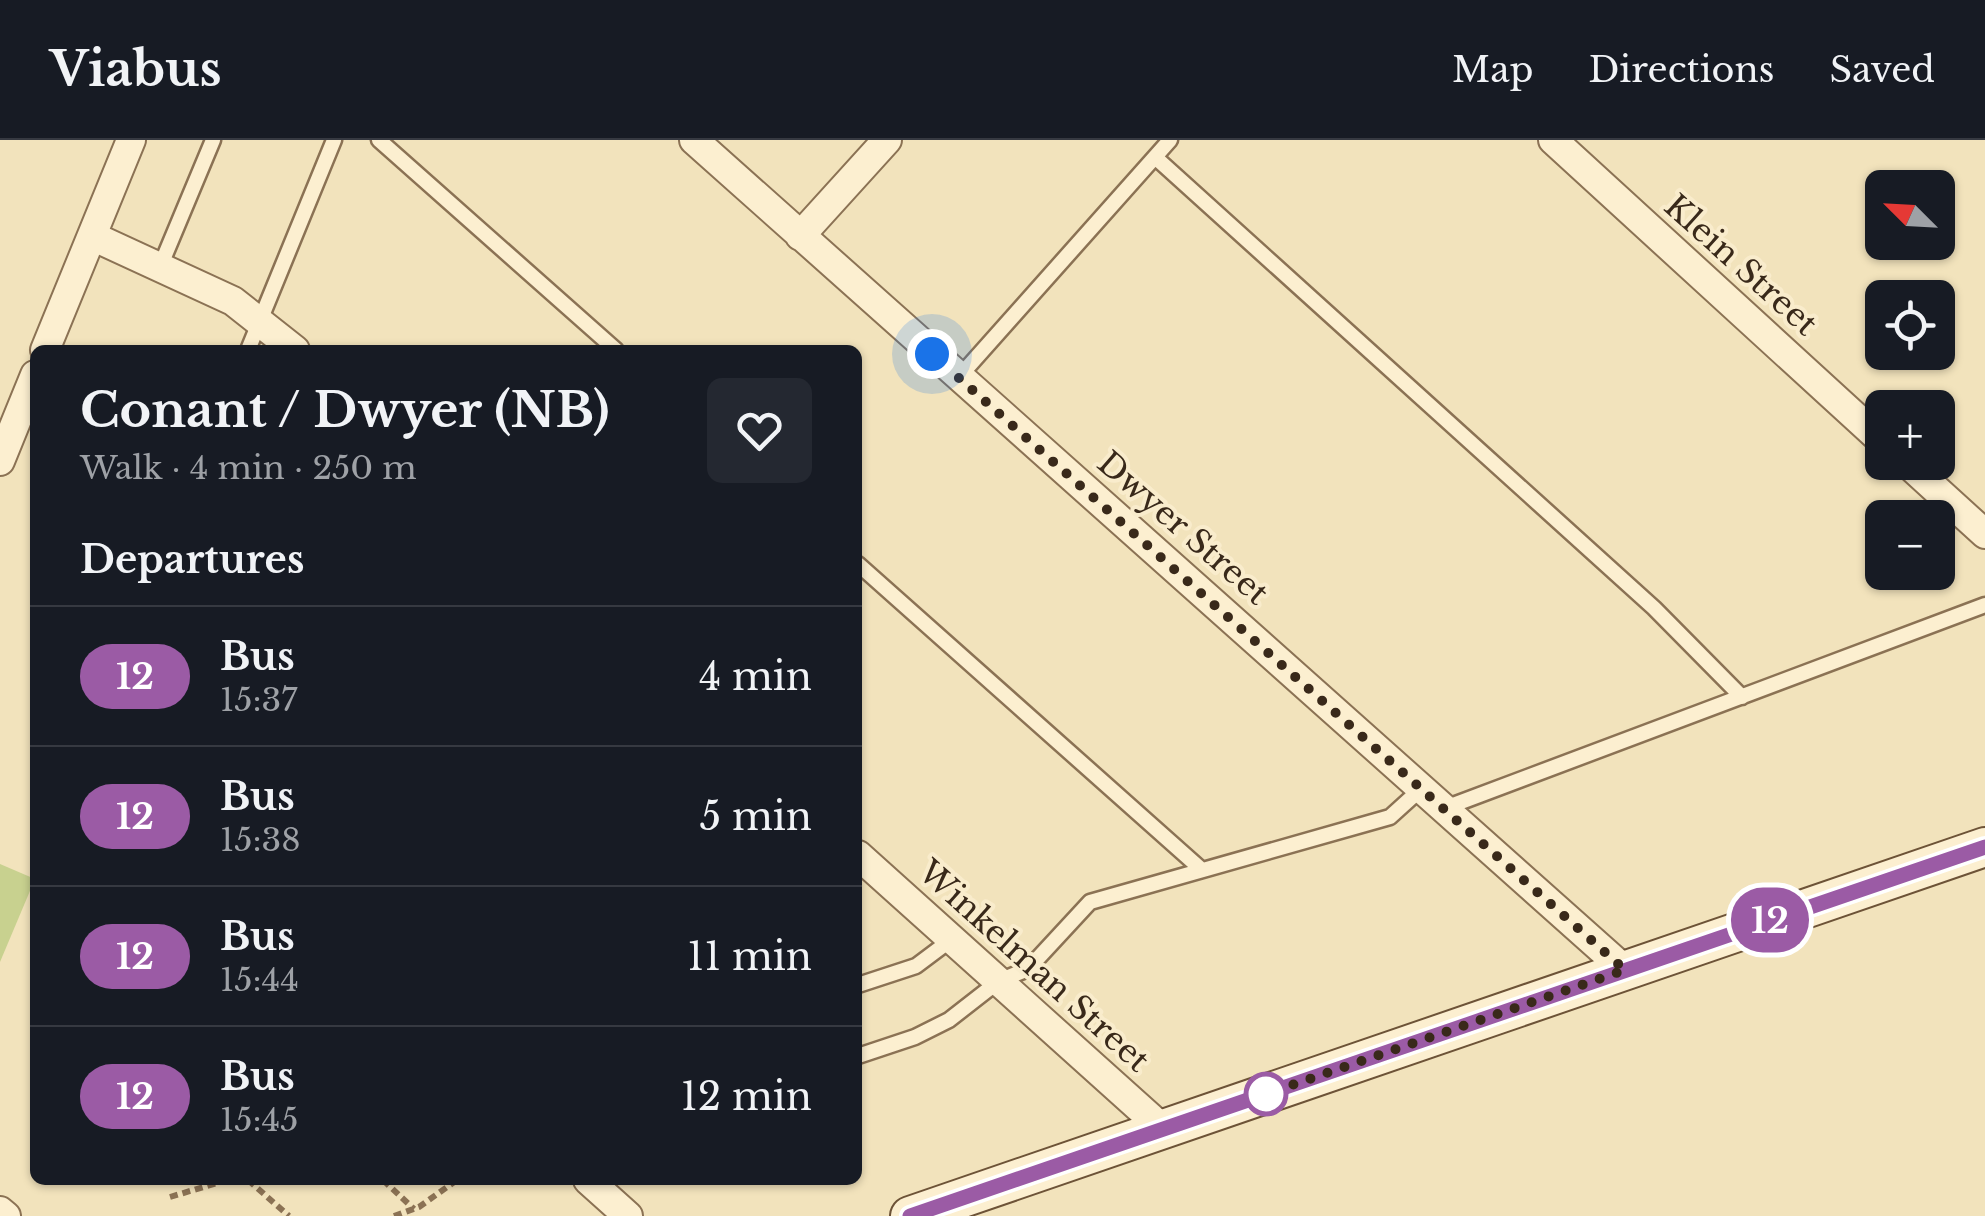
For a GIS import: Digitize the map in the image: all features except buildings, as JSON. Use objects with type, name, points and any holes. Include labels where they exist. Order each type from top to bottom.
[{"type":"main road","points":[[910,1216],[1985,847]]},
{"type":"street","points":[[47,345],[130,140]]},
{"type":"street","name":"Dwyer Street","points":[[694,140],[1625,970]]},
{"type":"street","points":[[800,236],[887,140]]},
{"type":"street","name":"Klein Street","points":[[1553,140],[1865,425]]},
{"type":"street","points":[[92,236],[260,318],[290,345]]},
{"type":"street","points":[[0,461],[30,387]]},
{"type":"street","points":[[1926,480],[1985,534]]},
{"type":"street","name":"Winkelman Street","points":[[862,859],[1163,1129]]},
{"type":"street","points":[[598,1185],[628,1216]]},
{"type":"street","points":[[0,1211],[6,1216]]},
{"type":"lane","points":[[160,267],[213,140]]},
{"type":"lane","points":[[250,345],[334,140]]},
{"type":"lane","points":[[380,140],[610,345]]},
{"type":"lane","points":[[958,378],[1170,140]]},
{"type":"lane","points":[[1155,157],[1654,608],[1742,696]]},
{"type":"lane","points":[[862,568],[1202,870]]},
{"type":"lane","points":[[1445,808],[1985,606]]},
{"type":"lane","points":[[862,1054],[932,1028],[999,981],[1028,969],[1090,902],[1390,816],[1422,788]]},
{"type":"lane","points":[[862,984],[916,966],[952,939]]},
{"type":"path","points":[[170,1197],[210,1185]]},
{"type":"path","points":[[254,1185],[289,1216]]},
{"type":"path","points":[[388,1185],[414,1209]]},
{"type":"path","points":[[394,1216],[414,1209],[450,1185]]},
{"type":"green space","points":[[0,864],[30,877],[30,891],[0,962]]},
{"type":"bus line","name":"12","points":[[910,1216],[1985,847]]},
{"type":"route","points":[[932,354],[1625,970],[1263,1095],[1266,1094]]}]
